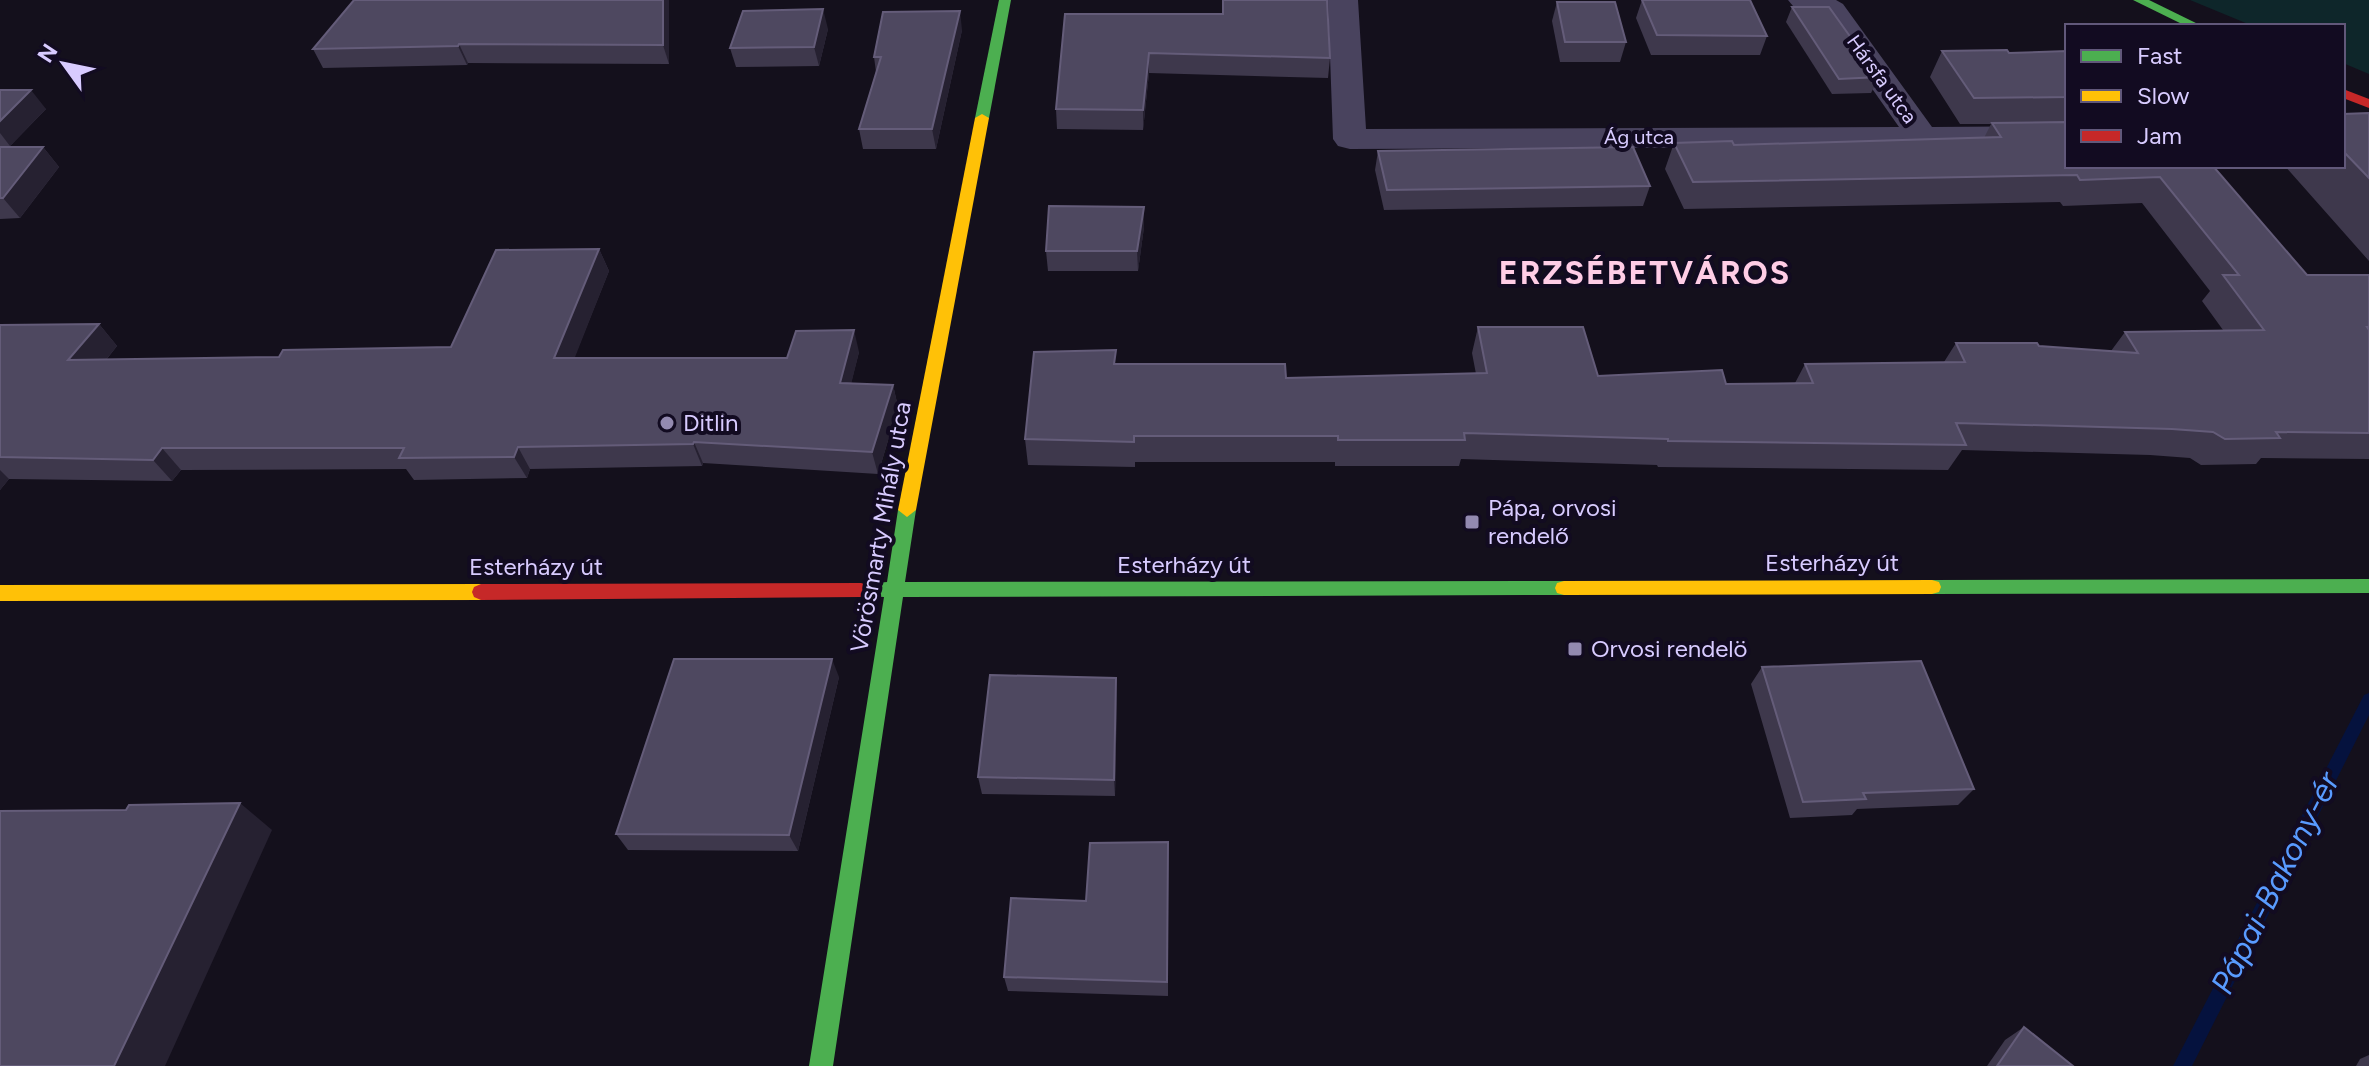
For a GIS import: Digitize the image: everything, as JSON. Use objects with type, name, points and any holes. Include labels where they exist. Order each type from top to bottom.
[{"type":"street","name":"Vörösmarty Mihály utca","points":[[821,1066],[892,589],[1005,0]]},
{"type":"street","name":"Ág utca","points":[[1343,0],[1350,139],[1921,134],[2065,136]]},
{"type":"street","name":"Hársfa utca","points":[[1803,0],[1832,10],[1921,134]]},
{"type":"street","points":[[2139,0],[2192,24]]},
{"type":"street","points":[[2345,94],[2369,104]]},
{"type":"street","name":"Esterházy út","points":[[0,593],[2369,586]]},
{"type":"green space","points":[[2190,0],[2369,0],[2369,74],[2345,64],[2345,24],[2248,24]]},
{"type":"building","points":[[354,0],[663,0],[663,45],[459,44],[313,49]]},
{"type":"building","points":[[1223,0],[1327,0],[1330,58],[1149,53],[1143,110],[1056,109],[1065,14],[1223,14]]},
{"type":"building","points":[[1642,0],[1750,0],[1767,36],[1657,35]]},
{"type":"building","points":[[1557,2],[1615,2],[1626,42],[1565,42]]},
{"type":"building","points":[[1792,7],[1829,7],[1879,77],[1839,79]]},
{"type":"building","points":[[823,9],[814,47],[730,48],[743,11]]},
{"type":"building","points":[[960,11],[932,129],[859,129],[881,57],[874,57],[883,12]]},
{"type":"building","points":[[1942,51],[2065,51],[2065,97],[1974,98]]},
{"type":"building","points":[[0,90],[31,90],[0,121]]},
{"type":"building","points":[[2369,113],[2369,178],[2345,153],[2345,114]]},
{"type":"building","points":[[2065,122],[2065,168],[2215,168],[2307,275],[2369,275],[2369,433],[2276,432],[2280,438],[2225,439],[2213,432],[2172,429],[1956,423],[1966,445],[1668,441],[1464,433],[1465,440],[1338,440],[1338,436],[1134,436],[1134,442],[1025,439],[1034,352],[1116,350],[1114,364],[1285,364],[1286,378],[1487,373],[1478,327],[1583,327],[1598,376],[1722,370],[1726,384],[1813,383],[1805,364],[1965,362],[1956,343],[2037,343],[2039,346],[2138,353],[2125,332],[2264,330],[2223,275],[2239,275],[2160,177],[2080,180],[2077,175],[1693,182],[1674,143],[1732,141],[1734,145],[2001,137],[1992,123]]},
{"type":"building","points":[[0,147],[43,147],[3,198],[0,198]]},
{"type":"building","points":[[1633,147],[1650,186],[1387,190],[1378,151]]},
{"type":"building","points":[[1049,206],[1144,207],[1137,251],[1046,251]]},
{"type":"building","points":[[599,249],[554,358],[787,358],[796,331],[854,330],[840,383],[893,385],[872,452],[694,442],[518,447],[514,457],[399,458],[404,448],[162,448],[153,460],[0,457],[0,325],[99,324],[68,360],[279,357],[283,350],[451,347],[496,250]]},
{"type":"building","points":[[674,659],[832,659],[789,835],[616,834]]},
{"type":"building","points":[[1921,661],[1974,789],[1863,793],[1866,799],[1803,802],[1762,667]]},
{"type":"building","points":[[990,675],[1116,678],[1114,780],[978,777]]},
{"type":"building","points":[[240,803],[114,1066],[0,1066],[0,811],[126,810],[129,805]]},
{"type":"building","points":[[1168,842],[1167,982],[1004,977],[1011,898],[1086,901],[1090,843]]},
{"type":"building","points":[[2024,1027],[2073,1066],[1997,1066]]},
{"type":"waterway","name":"Pápai-Bakony-ér","points":[[2182,1066],[2369,700]]},
{"type":"traffic: fast","points":[[982,118],[1005,0]]},
{"type":"traffic: fast","points":[[2139,0],[2192,24]]},
{"type":"traffic: fast","points":[[821,1066],[907,510]]},
{"type":"traffic: fast","points":[[1932,587],[2369,586]]},
{"type":"traffic: fast","points":[[861,590],[1564,588]]},
{"type":"traffic: slow","points":[[907,510],[982,118]]},
{"type":"traffic: slow","points":[[1564,588],[1932,587]]},
{"type":"traffic: slow","points":[[0,593],[481,592]]},
{"type":"traffic: jam","points":[[2345,94],[2369,104]]},
{"type":"traffic: jam","points":[[481,592],[861,590]]},
{"type":"place","name":"Ditlin","points":[[667,423]]},
{"type":"place","name":"Pápa, orvosi rendelő","points":[[1472,522]]},
{"type":"place","name":"Orvosi rendelö","points":[[1575,649]]},
{"type":"district","name":"ERZSÉBETVÁROS","points":[[1645,273]]}]
